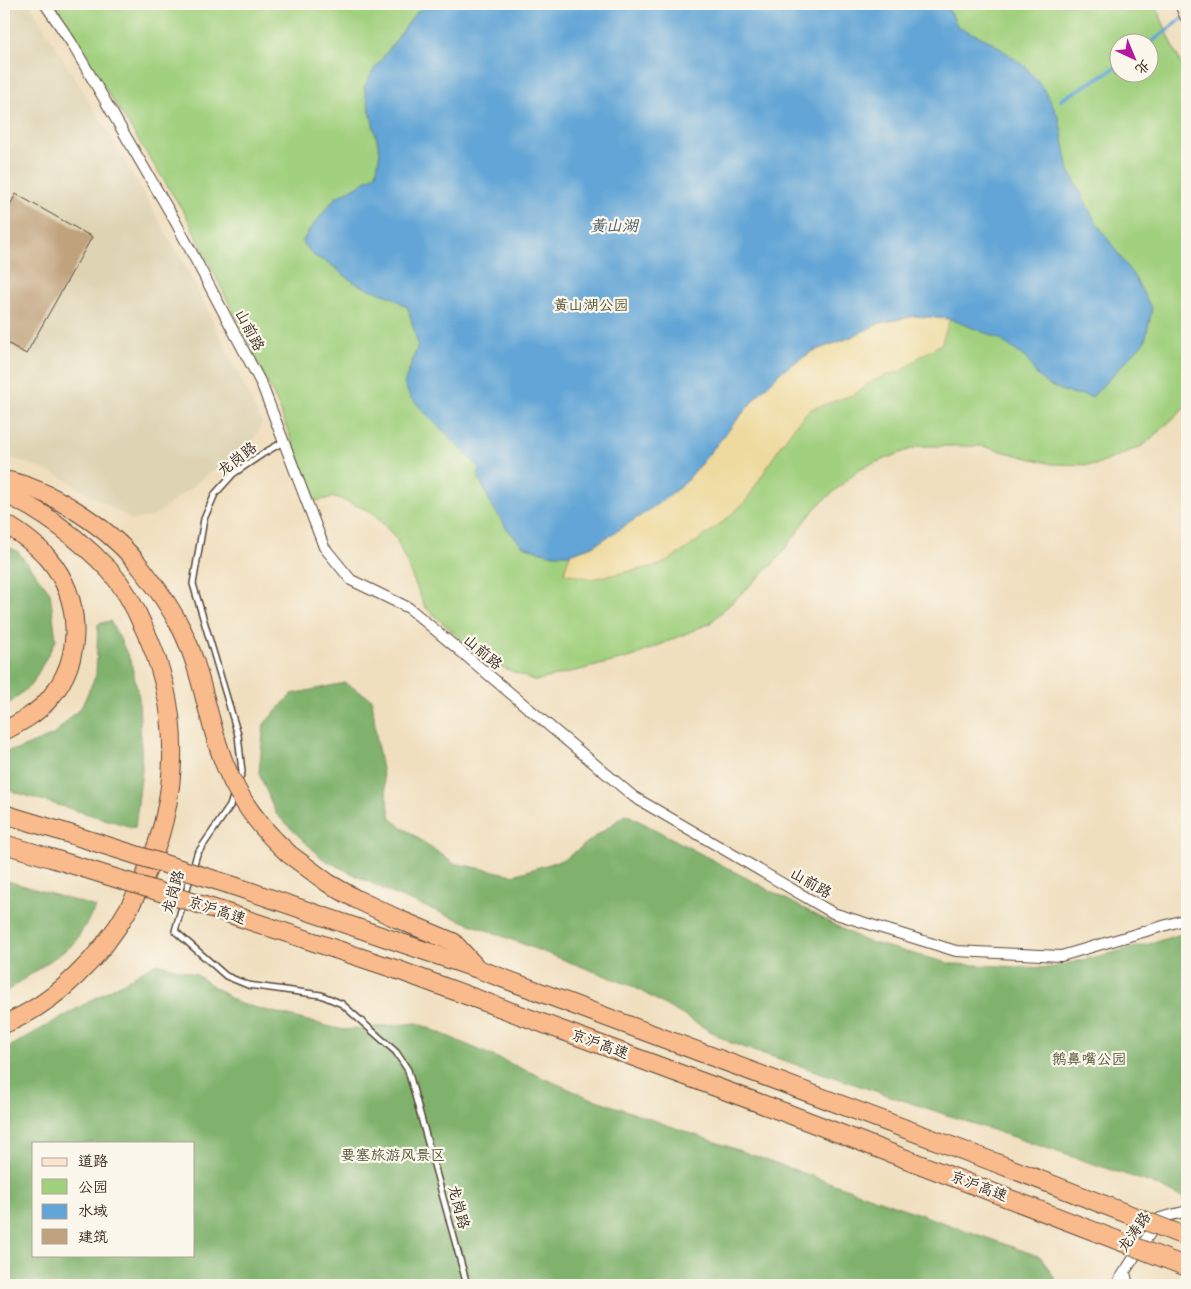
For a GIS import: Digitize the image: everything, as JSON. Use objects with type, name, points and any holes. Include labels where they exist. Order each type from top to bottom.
[{"type":"highway","points":[[4,480],[42,492],[78,513],[115,541],[138,564],[162,594],[182,631],[196,667],[225,765],[239,794],[257,822],[289,854],[328,883],[398,919],[453,942],[478,969]]},
{"type":"highway","points":[[4,493],[43,514],[72,535],[137,612],[152,643],[164,676],[171,712],[172,749],[170,784],[164,821],[154,856],[139,890],[120,923],[98,954],[71,981],[41,1004],[4,1024]]},
{"type":"highway","points":[[4,505],[37,522],[104,573],[107,586],[127,617],[142,648],[153,679],[160,713],[162,749],[154,819],[144,852],[112,918],[90,948],[64,973],[44,989],[4,1013]]},
{"type":"highway","points":[[4,522],[26,537],[48,558],[63,579],[72,605],[76,630],[73,654],[65,677],[50,699],[28,718],[4,730]]},
{"type":"highway","name":"京沪高速","points":[[4,814],[231,885],[478,969],[800,1088],[1187,1237]]},
{"type":"highway","name":"京沪高速","points":[[4,844],[221,911],[398,970],[771,1107],[1187,1267]]},
{"type":"street","name":"山前路","points":[[44,4],[71,42],[176,221],[262,385],[324,547],[351,580],[409,608],[634,797],[834,913],[956,951],[1061,956],[1187,919]]},
{"type":"street","name":"龙涛路","points":[[1116,1285],[1160,1218],[1187,1211]]},
{"type":"street","points":[[1125,1273],[1128,1285]]},
{"type":"lane","name":"龙岗路","points":[[284,442],[264,453],[234,474],[216,494],[204,519],[193,584],[238,735],[242,772],[230,806],[197,854],[175,931],[226,976],[248,984],[321,995],[342,1004],[396,1052],[408,1070],[467,1285]]},
{"type":"shaded area","points":[[4,4],[30,4],[115,144],[193,280],[262,423],[254,439],[153,517],[132,520],[60,476],[4,455]]},
{"type":"green space","name":"黄山湖公园","points":[[52,4],[1155,4],[1187,78],[1187,406],[1144,445],[1097,465],[1052,464],[982,446],[919,446],[861,468],[816,507],[775,562],[710,623],[632,657],[535,681],[485,660],[425,607],[396,538],[372,512],[336,497],[315,501],[276,400],[187,217]]},
{"type":"green space","points":[[4,545],[17,551],[50,592],[56,640],[32,684],[4,708]]},
{"type":"green space","points":[[110,621],[131,662],[139,698],[142,770],[135,828],[4,789],[4,751],[19,749],[53,735],[82,706],[96,675],[98,624]]},
{"type":"green space","name":"鹅鼻嘴公园","points":[[345,683],[372,699],[377,743],[391,819],[453,863],[514,875],[565,859],[626,814],[865,941],[952,964],[1049,968],[1149,944],[1187,932],[1187,1200],[1151,1183],[731,1043],[632,986],[395,895],[323,859],[276,814],[259,773],[264,724],[292,694]]},
{"type":"green space","points":[[4,880],[96,907],[74,944],[4,993]]},
{"type":"green space","name":"要塞旅游风景区","points":[[157,963],[195,974],[238,1003],[343,1030],[417,1023],[585,1096],[1041,1257],[1059,1285],[4,1285],[4,1050]]},
{"type":"sand","points":[[915,316],[950,319],[941,344],[921,356],[902,371],[887,375],[868,384],[855,394],[809,410],[781,445],[746,501],[724,521],[685,550],[660,565],[592,579],[564,573],[570,554],[595,545],[684,484],[756,397],[783,370],[813,351],[849,338],[880,323]]},
{"type":"water","name":"黄山湖","points":[[425,4],[946,4],[958,27],[990,41],[1026,67],[1045,91],[1059,118],[1069,170],[1094,219],[1135,278],[1152,309],[1145,341],[1092,397],[1066,392],[1048,385],[1037,375],[1027,359],[998,338],[950,319],[915,316],[880,323],[849,338],[813,351],[783,370],[756,397],[684,484],[648,511],[595,545],[570,554],[548,554],[523,546],[507,529],[491,504],[478,476],[480,469],[410,397],[404,384],[418,345],[408,308],[392,297],[361,286],[349,279],[329,263],[314,256],[302,242],[336,197],[376,174],[380,152],[364,87],[373,71],[415,14]]},
{"type":"building","points":[[16,194],[92,237],[26,354],[4,341],[4,216]]},
{"type":"waterway","points":[[1158,37],[1184,17]]},
{"type":"waterway","points":[[1061,100],[1108,72]]}]
